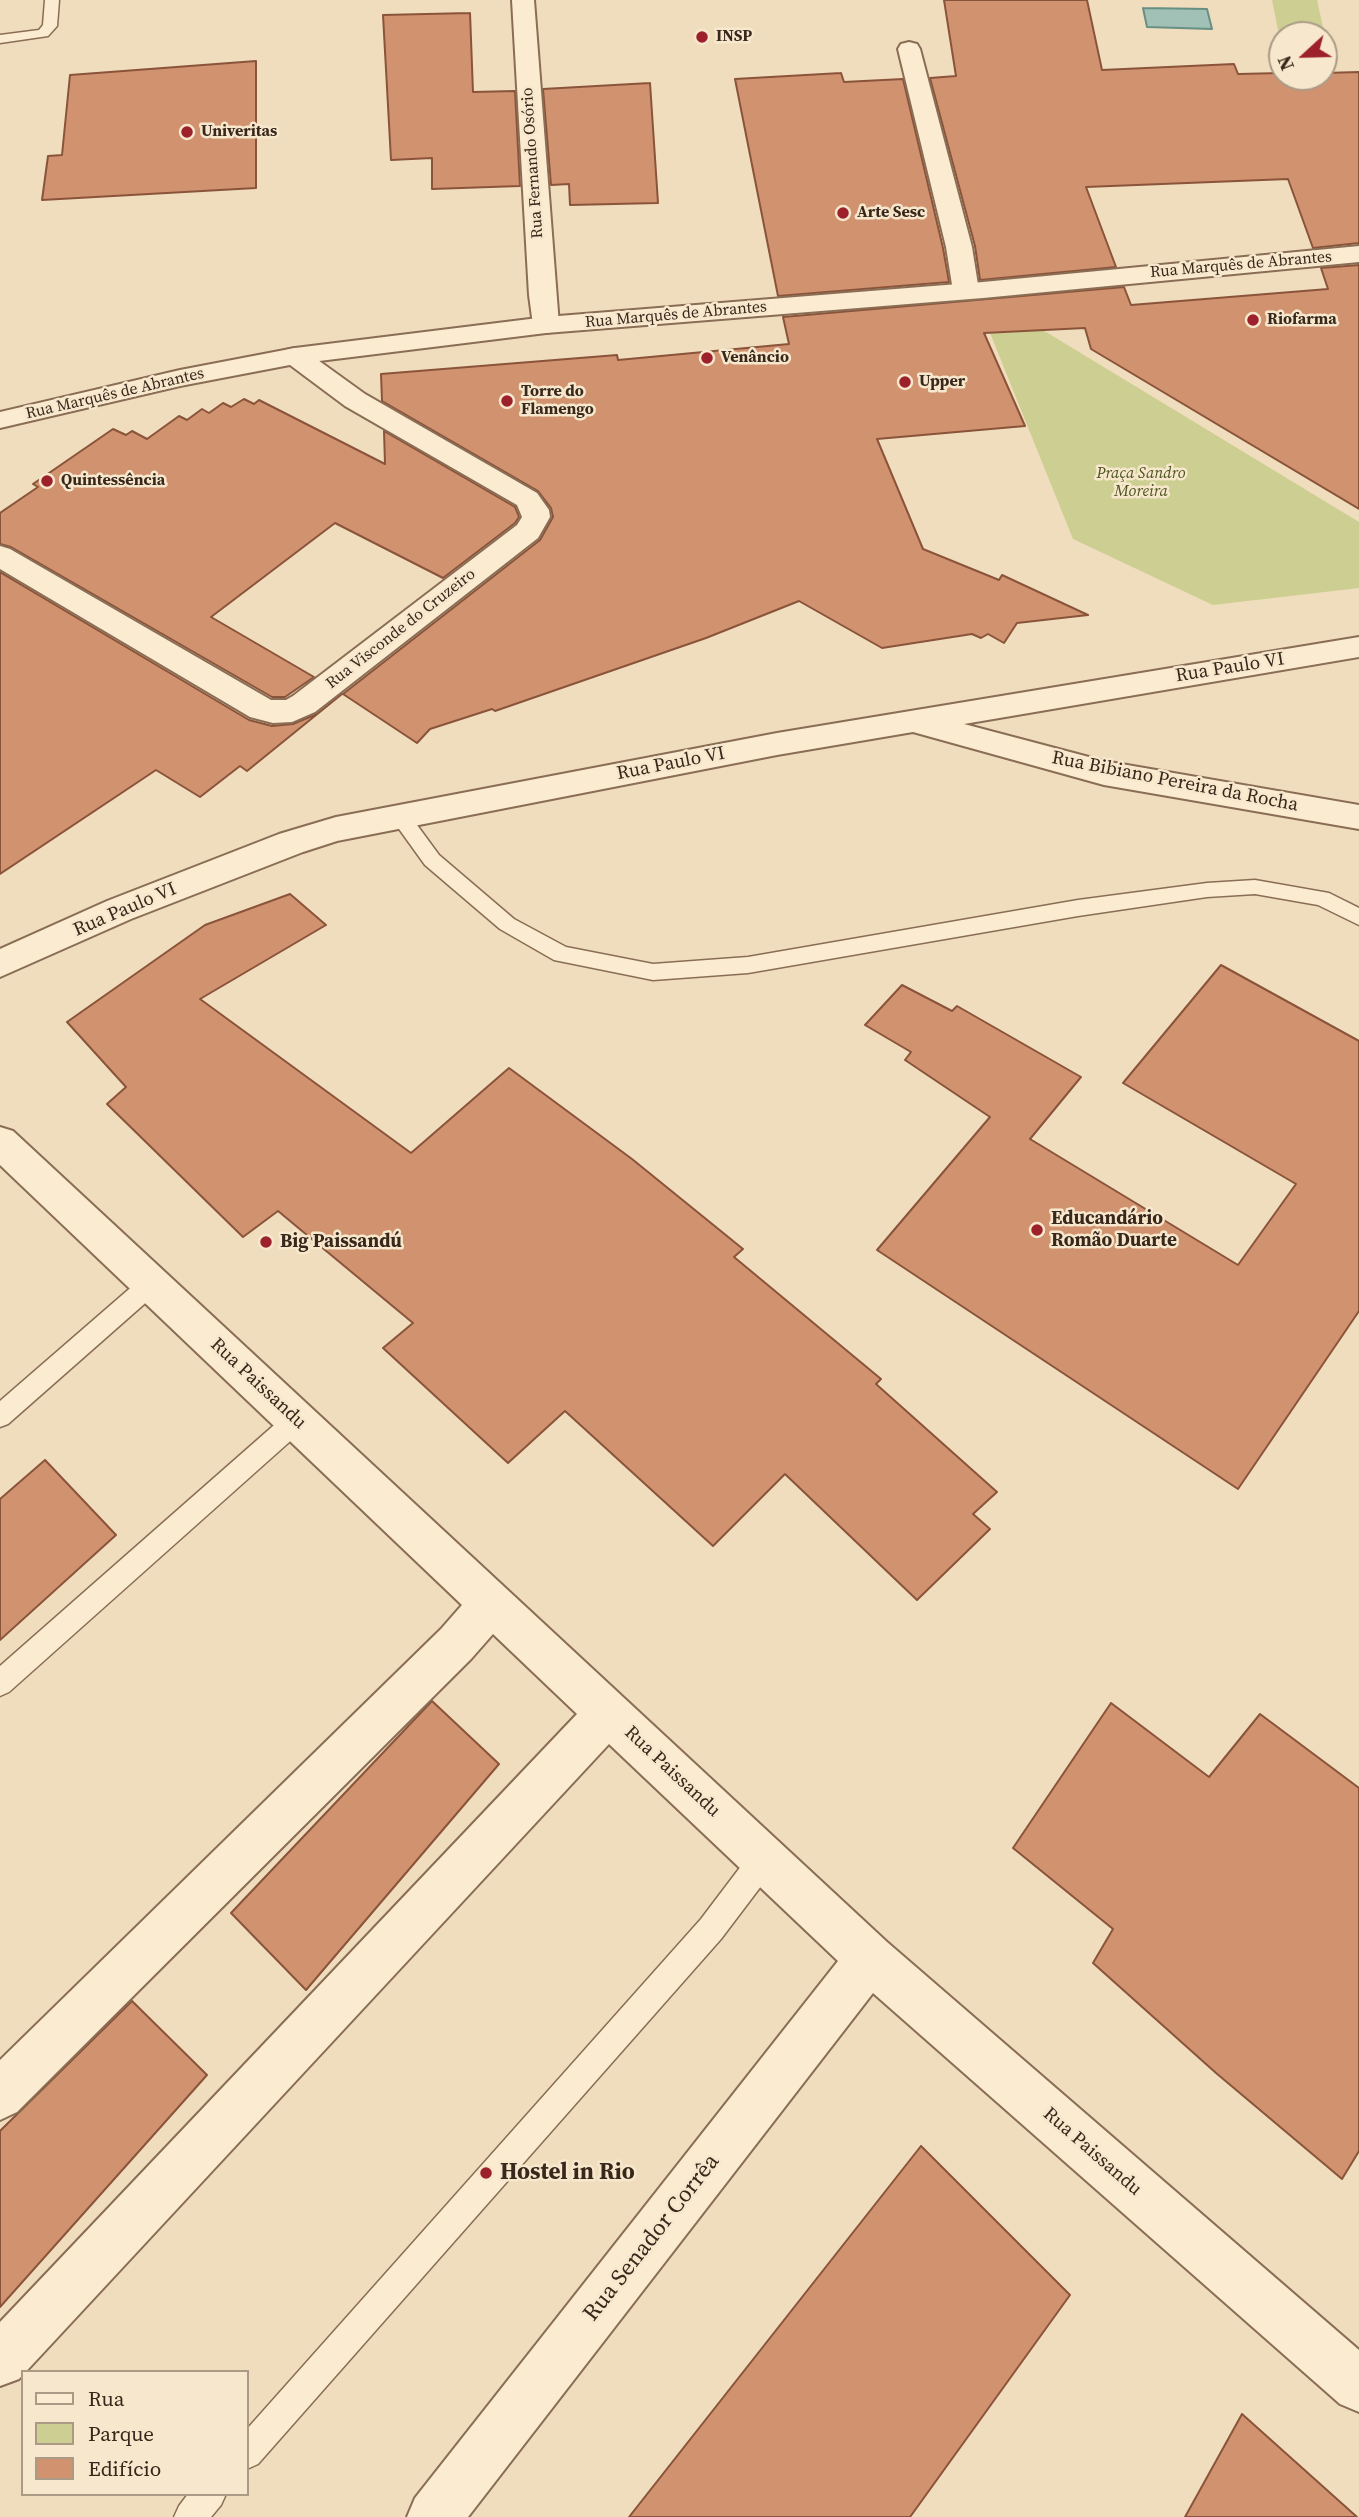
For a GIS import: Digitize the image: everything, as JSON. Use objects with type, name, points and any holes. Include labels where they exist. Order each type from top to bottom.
[{"type":"street","name":"Rua Fernando Osório","points":[[523,0],[546,325]]},
{"type":"street","points":[[909,49],[959,247],[966,291]]},
{"type":"street","name":"Rua Marquês de Abrantes","points":[[0,420],[167,381],[295,356],[546,325],[966,291],[1359,254]]},
{"type":"street","name":"Rua Visconde do Cruzeiro","points":[[0,556],[261,709],[273,712],[292,710],[304,704],[528,531],[536,517],[535,510],[527,499],[355,400],[295,356]]},
{"type":"street","name":"Rua Paulo VI","points":[[2,966],[118,910],[291,843],[336,829],[911,721],[1359,647]]},
{"type":"street","name":"Rua Bibiano Pereira da Rocha","points":[[911,721],[1104,773],[1359,817]]},
{"type":"street","name":"Rua Paissandu","points":[[0,1142],[870,1959],[1359,2385]]},
{"type":"street","points":[[0,2095],[446,1654],[492,1604]]},
{"type":"street","points":[[0,2360],[573,1747],[610,1714]]},
{"type":"street","name":"Rua Senador Corrêa","points":[[434,2517],[870,1959]]},
{"type":"lane","points":[[0,39],[43,33],[50,26],[52,0]]},
{"type":"lane","points":[[399,816],[432,860],[507,924],[561,954],[653,972],[748,965],[1077,908],[1206,890],[1255,887],[1322,898],[1359,917]]},
{"type":"lane","points":[[0,1416],[151,1284]]},
{"type":"lane","points":[[0,1683],[297,1420]]},
{"type":"lane","points":[[248,2452],[711,1928],[764,1859]]},
{"type":"lane","points":[[190,2517],[209,2496]]},
{"type":"green space","points":[[1272,0],[1317,0],[1322,21],[1276,21]]},
{"type":"green space","name":"Praça Sandro Moreira","points":[[1023,318],[1359,522],[1359,588],[1213,605],[1073,539],[986,323]]},
{"type":"water","points":[[1143,8],[1207,9],[1212,29],[1147,27]]},
{"type":"building","points":[[944,0],[1087,0],[1102,70],[1234,64],[1238,74],[1268,73],[1268,91],[1338,91],[1338,73],[1359,72],[1359,243],[1313,248],[1288,179],[1086,187],[1116,267],[980,280],[975,246],[930,78],[956,76]]},
{"type":"building","points":[[470,13],[473,92],[515,91],[520,186],[432,189],[432,158],[391,160],[383,15]]},
{"type":"building","points":[[256,61],[256,188],[42,200],[48,156],[62,155],[70,75]]},
{"type":"building","points":[[841,73],[844,82],[903,79],[949,282],[778,296],[735,79]]},
{"type":"building","points":[[650,83],[658,203],[570,205],[569,184],[551,185],[543,89]]},
{"type":"building","points":[[1359,265],[1359,509],[1091,349],[1085,328],[984,333],[1025,426],[877,439],[923,549],[999,580],[1002,575],[1088,615],[1017,623],[1004,643],[988,634],[981,638],[972,634],[882,648],[799,601],[706,638],[495,711],[492,709],[430,729],[417,743],[343,694],[540,540],[553,517],[551,508],[538,491],[382,401],[381,374],[617,355],[618,360],[789,344],[783,317],[1124,287],[1131,305],[1328,289],[1321,268]]},
{"type":"building","points":[[244,399],[254,404],[259,400],[385,464],[384,431],[515,507],[519,517],[515,523],[443,578],[335,523],[211,617],[314,677],[285,697],[272,697],[11,547],[0,544],[0,513],[38,487],[33,484],[113,429],[126,435],[132,431],[147,439],[179,416],[187,420],[202,409],[209,413],[223,403],[231,407]]},
{"type":"building","points":[[0,572],[249,720],[272,726],[293,724],[317,714],[342,694],[247,771],[240,766],[200,797],[156,770],[0,874]]},
{"type":"building","points":[[290,894],[326,925],[200,999],[411,1153],[509,1068],[632,1159],[743,1249],[734,1257],[881,1379],[876,1384],[997,1492],[973,1514],[990,1529],[917,1600],[785,1474],[713,1546],[565,1411],[508,1463],[383,1348],[413,1323],[278,1211],[243,1237],[107,1104],[126,1087],[67,1022],[205,925]]},
{"type":"building","name":"Educandário Romão Duarte","points":[[1221,965],[1359,1041],[1359,1311],[1238,1489],[877,1250],[990,1117],[905,1060],[911,1052],[865,1025],[902,985],[952,1011],[957,1006],[1081,1077],[1030,1139],[1238,1265],[1296,1184],[1123,1083]]},
{"type":"building","points":[[45,1460],[116,1535],[0,1640],[0,1499]]},
{"type":"building","points":[[432,1701],[499,1764],[306,1990],[231,1913]]},
{"type":"building","points":[[1111,1703],[1209,1777],[1260,1714],[1359,1788],[1359,2151],[1342,2179],[1216,2073],[1093,1963],[1113,1929],[1013,1848]]},
{"type":"building","points":[[132,2001],[207,2075],[0,2307],[0,2131]]},
{"type":"building","points":[[921,2146],[1070,2295],[910,2517],[629,2517]]},
{"type":"building","points":[[1242,2414],[1357,2517],[1185,2517]]},
{"type":"place","name":"INSP","points":[[702,37]]},
{"type":"place","name":"Univeritas","points":[[187,132]]},
{"type":"place","name":"Arte Sesc","points":[[843,213]]},
{"type":"place","name":"Riofarma","points":[[1253,320]]},
{"type":"place","name":"Venâncio","points":[[707,358]]},
{"type":"place","name":"Upper","points":[[905,382]]},
{"type":"place","name":"Torre do Flamengo","points":[[507,401]]},
{"type":"place","name":"Quintessência","points":[[47,481]]},
{"type":"place","name":"Educandário Romão Duarte","points":[[1037,1230]]},
{"type":"place","name":"Big Paissandú","points":[[266,1242]]},
{"type":"place","name":"Hostel in Rio","points":[[486,2173]]}]
